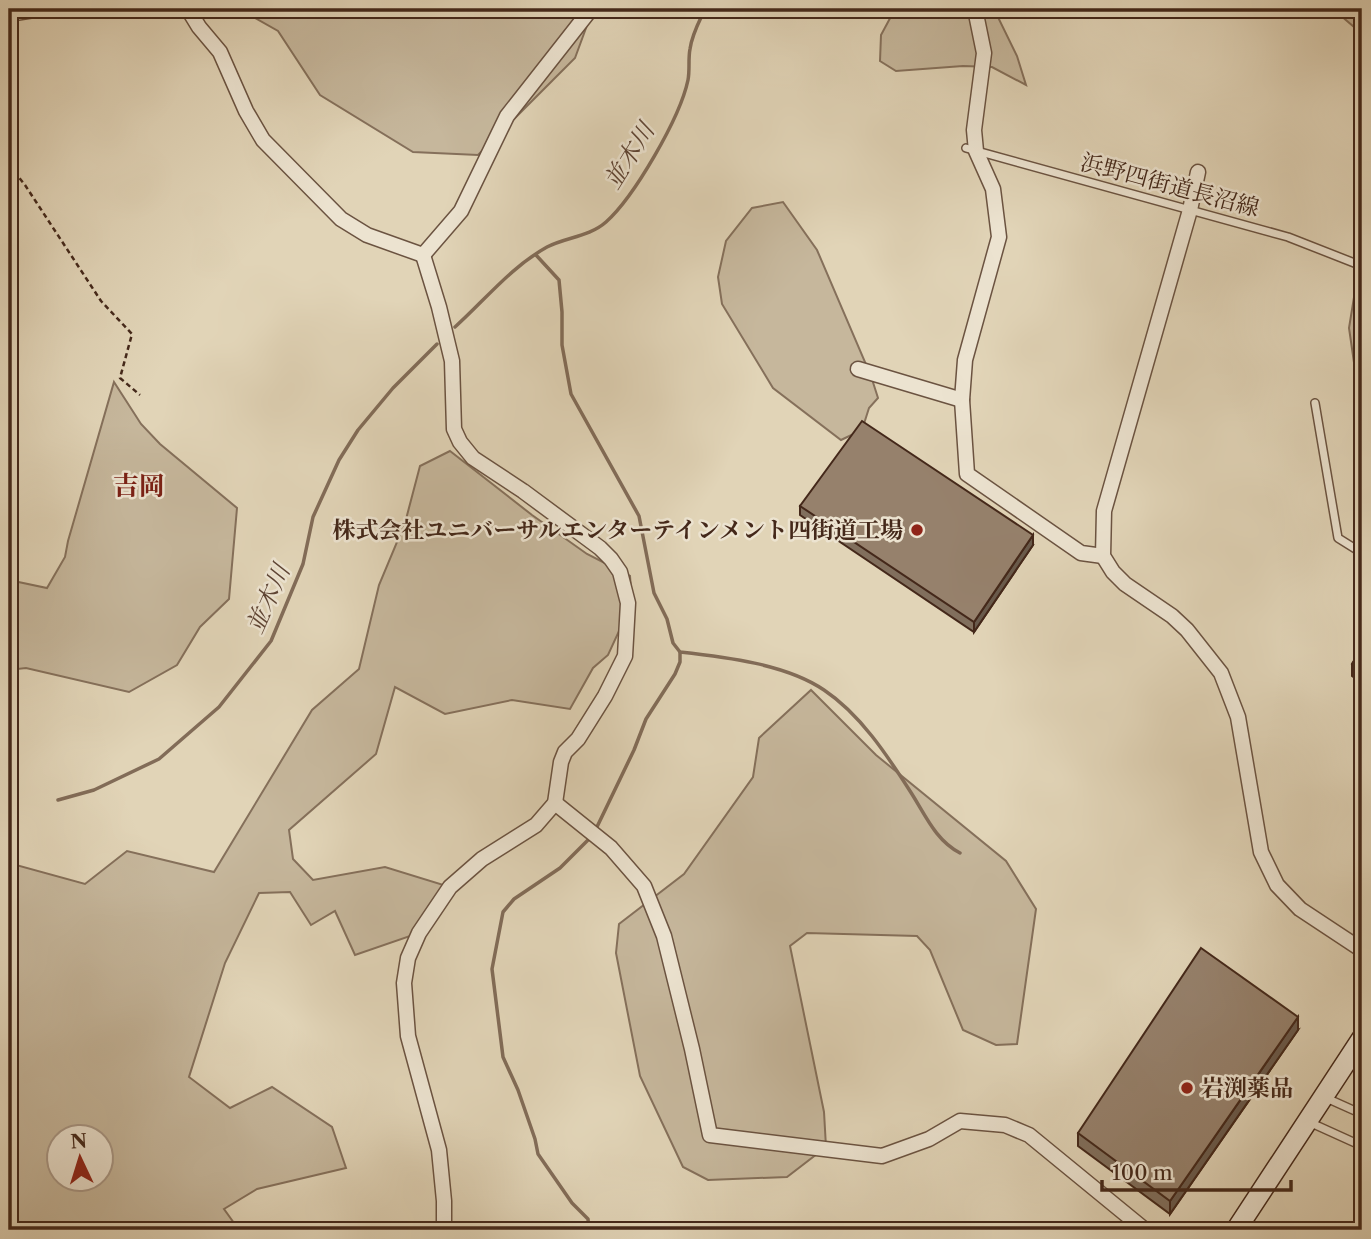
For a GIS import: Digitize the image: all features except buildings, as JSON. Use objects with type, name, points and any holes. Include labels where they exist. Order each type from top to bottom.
[{"type":"street","points":[[9,17],[15,13],[40,9]]},
{"type":"street","points":[[188,9],[220,52],[246,111],[263,140],[341,219],[367,235],[423,255]]},
{"type":"street","points":[[423,255],[461,211],[507,116],[592,9]]},
{"type":"street","points":[[975,9],[984,53],[971,149],[993,189],[999,237],[965,360],[962,400],[967,474],[1081,553],[1103,556]]},
{"type":"street","points":[[1198,172],[1190,210],[1104,511],[1103,556],[1125,584],[1172,616],[1187,630],[1221,673],[1238,717],[1261,852],[1277,884],[1300,909],[1362,950]]},
{"type":"street","points":[[423,255],[452,361],[454,429],[460,442],[473,458],[600,548],[620,572],[628,603],[625,656],[579,739],[565,752],[555,803],[536,825],[482,859],[457,880],[419,933],[408,958],[404,983],[408,1036],[439,1150],[444,1230]]},
{"type":"street","points":[[858,369],[962,400]]},
{"type":"street","points":[[555,803],[611,848],[644,886],[664,936],[710,1135],[882,1156],[929,1139],[960,1121],[1005,1125],[1029,1135],[1144,1230]]},
{"type":"street","points":[[1236,1230],[1362,1038]]},
{"type":"lane","name":"浜野四街道長沼線","points":[[971,149],[1287,237],[1362,266]]},
{"type":"lane","points":[[1315,403],[1338,538],[1362,553]]},
{"type":"lane","points":[[1324,1097],[1362,1114]]},
{"type":"lane","points":[[1308,1121],[1362,1146]]},
{"type":"path","points":[[9,165],[102,301],[132,334],[120,378],[140,395]]},
{"type":"shaded area","points":[[239,9],[593,9],[575,58],[478,155],[413,152],[320,95],[278,31]]},
{"type":"shaded area","points":[[895,9],[994,9],[1017,56],[1026,85],[992,67],[963,66],[896,71],[880,61],[881,35]]},
{"type":"shaded area","points":[[1333,9],[1362,9],[1362,39],[1354,27]]},
{"type":"shaded area","points":[[783,202],[817,250],[878,398],[869,408],[862,430],[841,440],[773,388],[722,304],[718,277],[726,241],[752,208]]},
{"type":"shaded area","points":[[1362,248],[1362,418],[1349,328]]},
{"type":"shaded area","points":[[114,382],[141,424],[160,444],[237,508],[229,599],[200,627],[177,665],[129,692],[26,668],[9,670],[9,580],[47,588],[65,557]]},
{"type":"shaded area","points":[[450,451],[587,554],[630,576],[632,603],[608,655],[593,668],[570,709],[512,700],[445,714],[395,687],[376,754],[289,830],[293,859],[313,880],[385,867],[450,887],[419,933],[355,955],[335,911],[311,925],[290,892],[259,893],[225,963],[189,1077],[230,1108],[272,1087],[332,1127],[346,1168],[257,1189],[224,1209],[239,1230],[9,1230],[9,863],[85,884],[127,851],[214,872],[312,710],[359,669],[379,585],[405,523],[420,466]]},
{"type":"shaded area","points":[[811,690],[876,755],[1006,861],[1036,909],[1017,1044],[996,1045],[963,1030],[930,950],[917,936],[807,933],[790,946],[824,1112],[826,1147],[787,1177],[708,1180],[683,1167],[640,1076],[616,953],[619,924],[684,874],[753,777],[759,738]]},
{"type":"waterway","name":"並木川","points":[[455,327],[510,274],[534,255],[547,247],[599,227],[630,195],[655,156],[676,115],[688,80],[692,38],[705,9]]},
{"type":"waterway","points":[[536,255],[559,280],[562,345],[571,394],[639,516],[654,593],[667,619],[673,643],[680,652],[735,659],[774,668],[809,681],[824,690],[849,711],[872,736],[937,834],[960,853]]},
{"type":"waterway","name":"並木川","points":[[58,800],[94,790],[159,759],[219,707],[271,641],[303,564],[313,517],[339,460],[358,430],[393,388],[437,344]]},
{"type":"waterway","points":[[595,831],[646,719],[675,674],[680,662],[680,652]]},
{"type":"waterway","points":[[589,1230],[588,1219],[572,1203],[538,1154],[518,1090],[503,1057],[492,969],[503,912],[514,899],[560,868],[591,837]]},
{"type":"place","name":"株式会社ユニバーサルエンターテインメント四街道工場","points":[[917,530]]},
{"type":"place","name":"岩渕薬品","points":[[1187,1088]]},
{"type":"district","name":"吉岡","points":[[139,486]]}]
